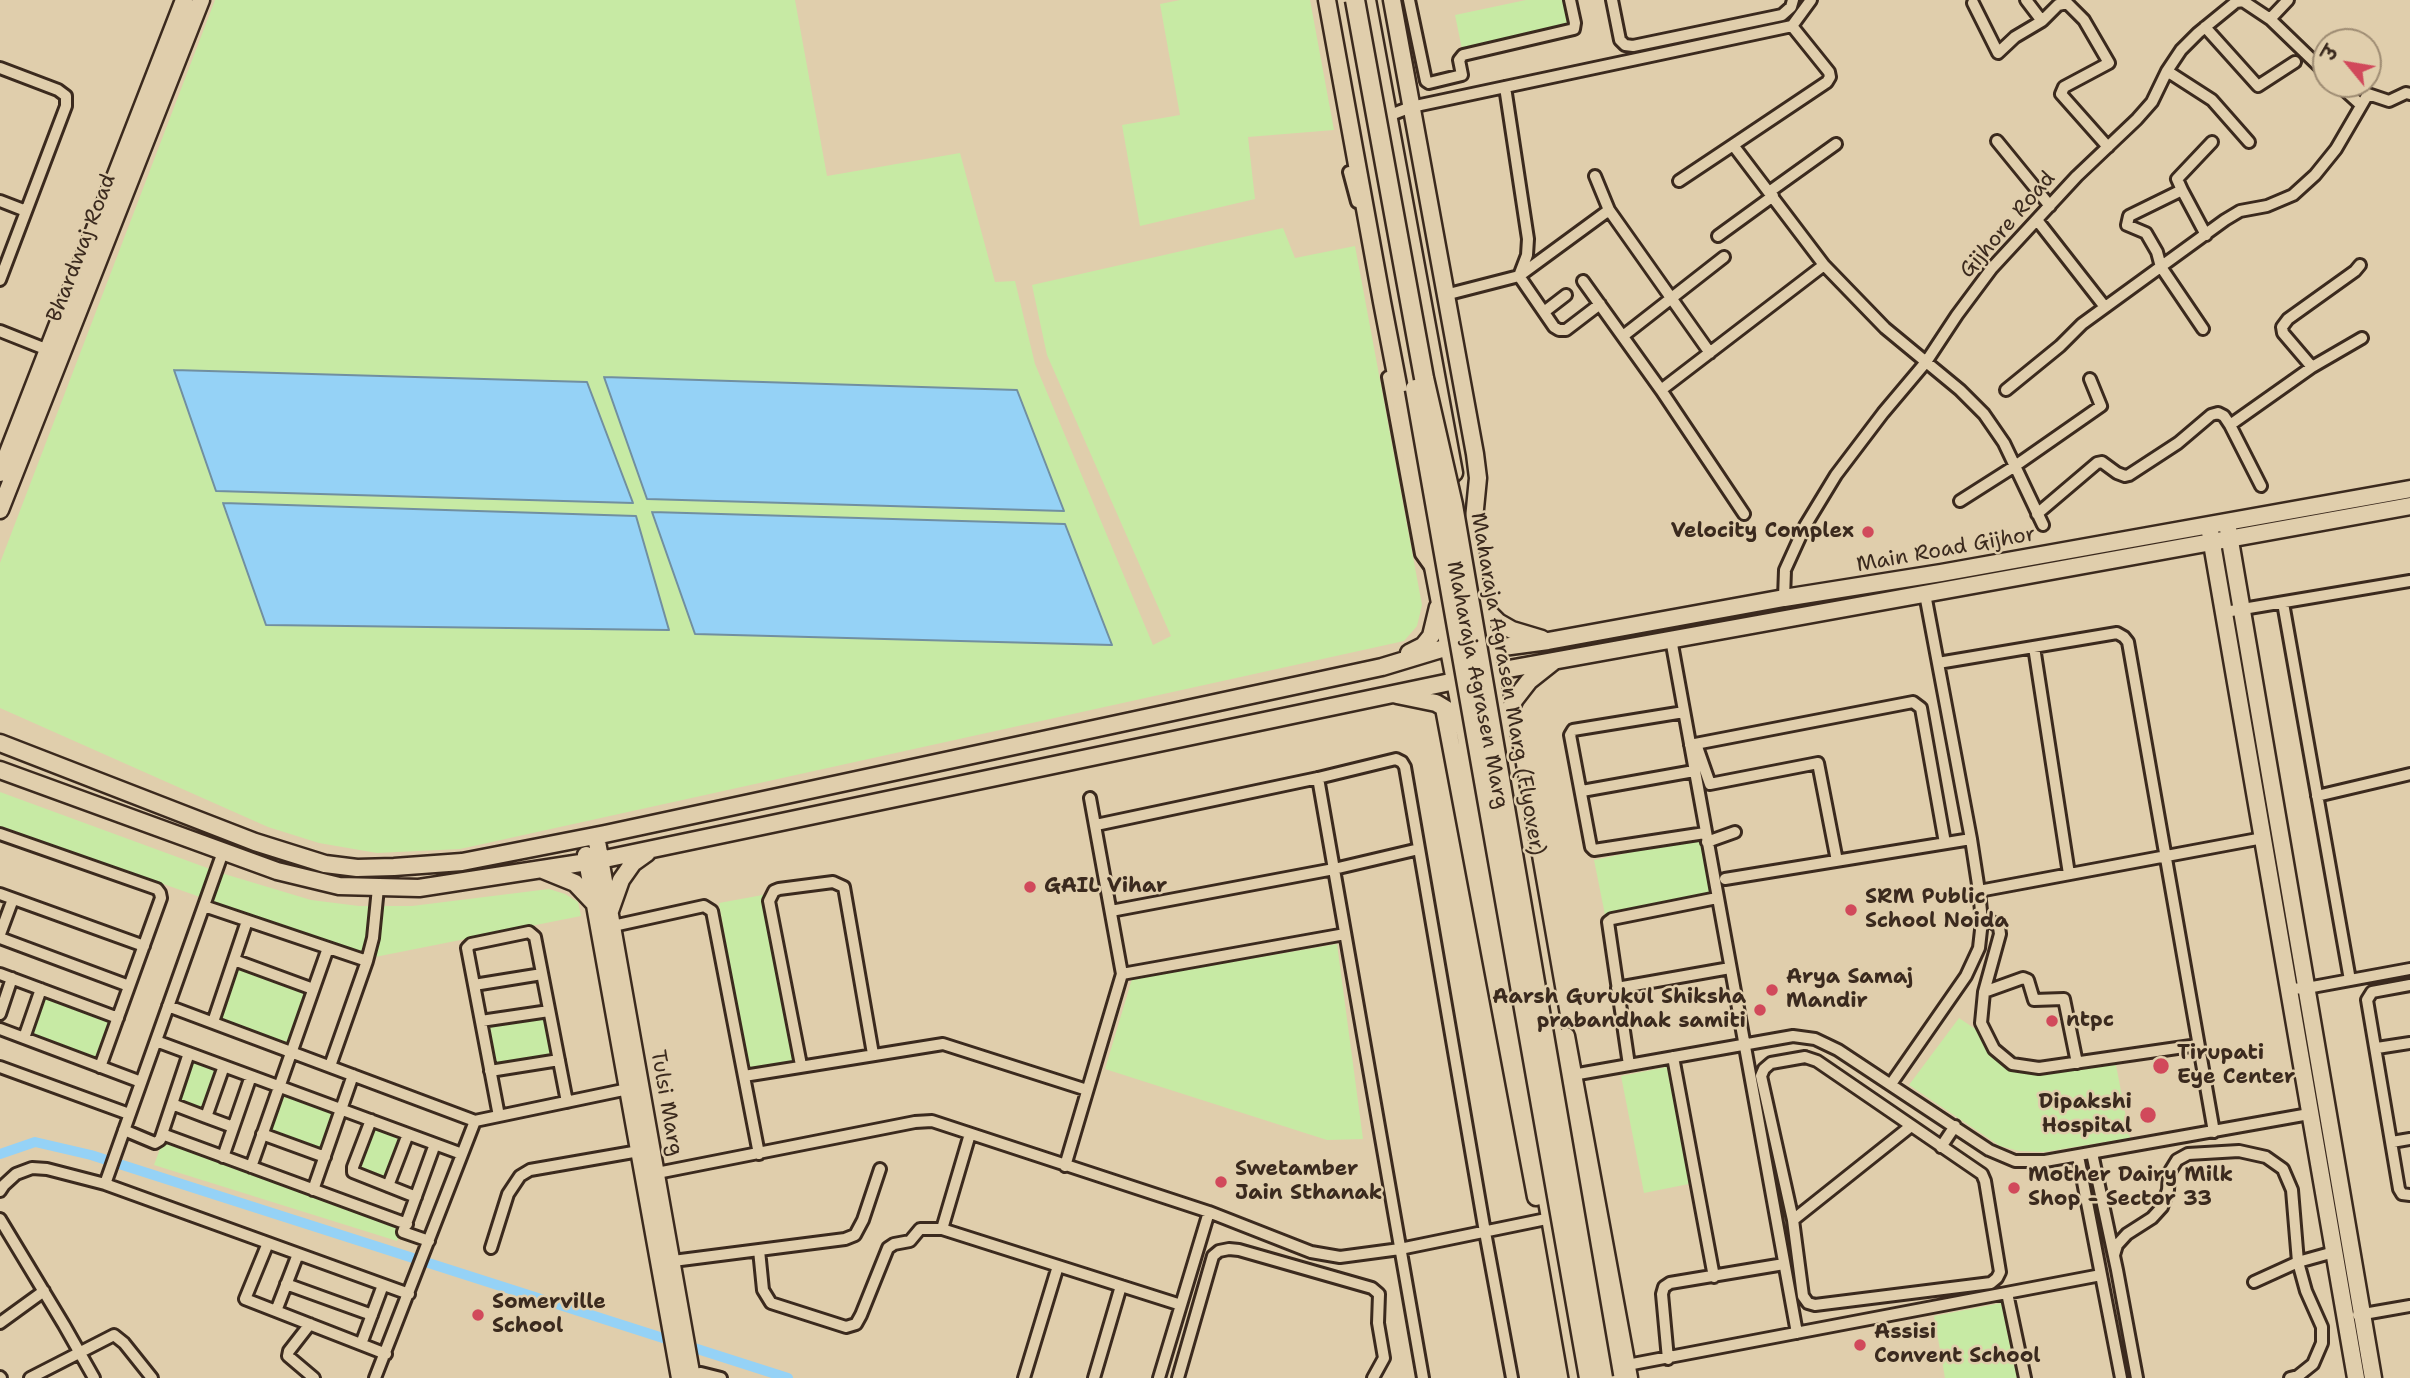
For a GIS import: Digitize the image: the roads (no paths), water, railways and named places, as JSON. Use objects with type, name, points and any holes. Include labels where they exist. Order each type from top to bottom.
[{"type":"main road","name":"Maharaja Agrasen Marg (Flyover)","points":[[1343,0],[1395,276],[1589,1378]]},
{"type":"main road","name":"Maharaja Agrasen Marg (Flyover)","points":[[1355,0],[1422,365],[1455,519],[1617,1373]]},
{"type":"street","name":"Bhardwaj Road","points":[[0,510],[184,0]]},
{"type":"street","name":"Bhardwaj Road","points":[[0,473],[55,353],[201,0]]},
{"type":"street","points":[[1319,0],[1347,145]]},
{"type":"street","name":"Maharaja Agrasen Marg","points":[[1327,0],[1466,738],[1501,933],[1546,1219],[1565,1301],[1578,1378]]},
{"type":"street","name":"Maharaja Agrasen Marg","points":[[1367,0],[1420,297],[1488,649],[1535,925],[1567,1076],[1600,1294],[1617,1373]]},
{"type":"street","points":[[1392,0],[1478,478],[1471,560]]},
{"type":"street","points":[[1409,0],[1426,81],[1429,83],[1462,75],[1460,60],[1463,55],[1574,29],[1570,0]]},
{"type":"street","points":[[1612,0],[1619,40],[1625,45],[1633,46],[1782,15],[1791,7],[1793,0]]},
{"type":"street","points":[[1388,116],[1411,107],[1792,26],[1811,0]]},
{"type":"street","points":[[2026,0],[2042,21]]},
{"type":"street","points":[[2270,19],[2288,0]]},
{"type":"street","name":"Gijhore Road","points":[[1784,598],[1785,570],[1805,526],[1830,485],[1883,413],[1926,362],[1992,268],[2152,102],[2181,50],[2236,2],[2243,1],[2270,19],[2312,60]]},
{"type":"street","points":[[1973,2],[1998,53],[2015,37],[2042,21],[2058,5],[2067,3],[2084,20],[2109,63],[2064,87],[2061,94],[2108,147]]},
{"type":"street","points":[[1679,181],[1827,82],[1829,72],[1792,26]]},
{"type":"street","points":[[2205,27],[2258,86],[2295,62]]},
{"type":"street","points":[[0,68],[58,90],[66,96],[66,106],[0,280]]},
{"type":"street","points":[[2167,71],[2211,100],[2249,142]]},
{"type":"street","points":[[1505,87],[1528,239],[1527,256],[1519,276]]},
{"type":"street","points":[[2006,390],[2105,307],[2240,211],[2267,206],[2293,195],[2315,175],[2336,149],[2368,94],[2389,101],[2406,93],[2410,94]]},
{"type":"street","points":[[2353,98],[2361,105]]},
{"type":"street","points":[[1997,141],[2050,206]]},
{"type":"street","points":[[2206,235],[2177,179],[2212,142]]},
{"type":"street","points":[[1718,236],[1836,144]]},
{"type":"street","points":[[1733,145],[1824,265],[1885,328],[1960,390],[1984,414],[2004,443],[2043,525]]},
{"type":"street","points":[[1349,172],[1422,554],[1434,573]]},
{"type":"street","points":[[1595,176],[1609,210],[1710,353]]},
{"type":"street","points":[[2182,190],[2129,216],[2127,225],[2146,233],[2157,252],[2161,267],[2203,329]]},
{"type":"street","points":[[0,201],[26,211]]},
{"type":"street","points":[[1445,295],[1519,276],[1609,210]]},
{"type":"street","points":[[2037,220],[2105,307]]},
{"type":"street","points":[[1623,336],[1724,257]]},
{"type":"street","points":[[1661,390],[1824,265]]},
{"type":"street","points":[[2312,367],[2283,333],[2282,327],[2288,319],[2360,265]]},
{"type":"street","points":[[1519,276],[1554,327],[1559,330],[1566,330],[1600,304]]},
{"type":"street","points":[[1583,281],[1661,390],[1744,514]]},
{"type":"street","points":[[1544,312],[1566,295]]},
{"type":"street","points":[[1382,302],[1420,297]]},
{"type":"street","points":[[0,331],[55,353]]},
{"type":"street","points":[[2230,425],[2312,367],[2362,338]]},
{"type":"street","points":[[1960,501],[2101,406],[2090,379]]},
{"type":"street","points":[[2037,514],[2097,463],[2102,461],[2124,476],[2178,443],[2211,415],[2218,413],[2224,416],[2230,425],[2261,486]]},
{"type":"street","name":"Main Road Gijhor","points":[[2228,531],[2410,489]]},
{"type":"street","name":"Main Road Gijhor","points":[[1488,649],[1941,573],[2410,506]]},
{"type":"street","points":[[2228,531],[2233,611],[2263,838],[2356,1378]]},
{"type":"street","points":[[2210,533],[2233,611],[2307,988],[2373,1378]]},
{"type":"street","name":"Main Road Gijhor","points":[[1492,672],[1925,594],[2210,533]]},
{"type":"street","points":[[2233,611],[2410,581]]},
{"type":"street","points":[[1891,1084],[1966,976],[1979,948],[1982,921],[1971,839],[1925,594]]},
{"type":"street","points":[[1390,664],[1423,646],[1431,636],[1439,598]]},
{"type":"street","points":[[1479,603],[1488,614],[1505,626],[1548,640]]},
{"type":"street","points":[[2283,603],[2350,980]]},
{"type":"street","points":[[1938,663],[2118,633],[2128,642],[2214,1132]]},
{"type":"street","points":[[1671,639],[1684,712],[1693,744],[1710,784],[1818,763],[1836,861]]},
{"type":"street","points":[[0,743],[256,842],[324,864],[357,868],[462,862],[1390,664],[1448,647]]},
{"type":"street","points":[[2034,647],[2069,874]]},
{"type":"street","points":[[1502,733],[1508,713],[1529,681],[1555,660]]},
{"type":"street","points":[[3,772],[223,852],[311,880],[339,886],[419,888],[594,862],[1455,681]]},
{"type":"street","points":[[1388,693],[1436,703],[1455,715],[1466,738]]},
{"type":"street","points":[[1693,744],[1913,702],[1920,708],[1945,843]]},
{"type":"street","points":[[1444,708],[1546,1219],[1570,1378]]},
{"type":"street","points":[[1684,712],[1573,730],[1570,736],[1591,847],[1594,850],[1735,832]]},
{"type":"street","points":[[1508,713],[1617,1373],[1668,1359],[2101,1275]]},
{"type":"street","points":[[0,737],[19,750]]},
{"type":"street","points":[[1693,744],[1694,771],[1797,1333]]},
{"type":"street","points":[[1096,825],[1396,759],[1402,762],[1512,1378]]},
{"type":"street","points":[[1581,791],[1694,771]]},
{"type":"street","points":[[2317,796],[2410,774]]},
{"type":"street","points":[[1318,778],[1423,1378]]},
{"type":"street","points":[[1065,1166],[1122,974],[1090,798]]},
{"type":"street","points":[[0,834],[157,889],[160,893],[161,898],[100,1067]]},
{"type":"street","name":"Tulsi Marg","points":[[589,837],[657,1173],[673,1261],[678,1325]]},
{"type":"street","points":[[1979,891],[2263,838]]},
{"type":"street","points":[[1725,879],[1971,839]]},
{"type":"street","points":[[606,914],[621,880],[633,863],[652,849]]},
{"type":"street","points":[[1111,911],[1334,869],[1419,849]]},
{"type":"street","points":[[107,1178],[223,852]]},
{"type":"street","points":[[542,870],[575,883],[606,914],[704,906],[712,911],[759,1154]]},
{"type":"street","points":[[801,1065],[769,901],[774,891],[779,889],[833,882],[844,887],[873,1055]]},
{"type":"street","points":[[330,1066],[367,961],[375,927],[378,888]]},
{"type":"street","points":[[0,894],[144,946]]},
{"type":"street","points":[[1629,1065],[1608,922],[1717,898]]},
{"type":"street","points":[[13,899],[0,936],[129,986]]},
{"type":"street","points":[[204,906],[367,961]]},
{"type":"street","name":"Tulsi Marg","points":[[606,914],[628,1089],[686,1373]]},
{"type":"street","points":[[213,1023],[247,920]]},
{"type":"street","points":[[1982,921],[1992,922],[1999,927],[2000,934],[1984,992],[1981,1023],[1994,1049],[2012,1064],[2039,1068],[2198,1045]]},
{"type":"street","points":[[1501,933],[1535,925]]},
{"type":"street","points":[[499,1116],[467,948],[471,944],[529,932],[536,937],[567,1102]]},
{"type":"street","points":[[1122,974],[1345,934]]},
{"type":"street","points":[[251,1167],[328,948]]},
{"type":"street","points":[[234,960],[313,989]]},
{"type":"street","points":[[1617,988],[1730,968]]},
{"type":"street","points":[[2288,989],[2410,969]]},
{"type":"street","points":[[0,974],[118,1018]]},
{"type":"street","points":[[474,985],[542,974]]},
{"type":"street","points":[[2365,977],[2399,1189],[2402,1194],[2410,1195]]},
{"type":"street","points":[[0,1014],[12,978]]},
{"type":"street","points":[[1984,992],[2023,978],[2028,980],[2034,1000],[2063,999],[2077,1063]]},
{"type":"street","points":[[2368,996],[2372,992],[2410,985]]},
{"type":"street","points":[[24,1038],[41,989]]},
{"type":"street","points":[[168,1006],[475,1121],[628,1089]]},
{"type":"street","points":[[481,1021],[549,1012]]},
{"type":"street","points":[[0,1029],[141,1082]]},
{"type":"street","points":[[1567,1076],[1793,1036],[1815,1039],[1838,1050],[1989,1150],[2015,1161],[2045,1161],[2078,1156],[2309,1114]]},
{"type":"street","points":[[156,1041],[462,1154]]},
{"type":"street","points":[[2376,1048],[2410,1043]]},
{"type":"street","points":[[744,1076],[943,1044],[1087,1090]]},
{"type":"street","points":[[124,1130],[155,1143],[160,1140],[189,1053]]},
{"type":"street","points":[[1805,1056],[1812,1058],[1911,1126],[1976,1169],[1985,1181],[2000,1272],[1997,1278],[1991,1283],[1815,1305],[1808,1303],[1803,1296],[1793,1220],[1761,1076],[1764,1069],[1771,1063],[1805,1056]]},
{"type":"street","points":[[1673,1057],[1714,1277]]},
{"type":"street","points":[[490,1071],[559,1059]]},
{"type":"street","points":[[206,1117],[224,1066]]},
{"type":"street","points":[[0,1067],[129,1114]]},
{"type":"street","points":[[313,1189],[353,1075]]},
{"type":"street","points":[[223,1157],[251,1076]]},
{"type":"street","points":[[172,1104],[233,1127]]},
{"type":"street","points":[[371,1120],[353,1172],[416,1196]]},
{"type":"street","points":[[375,1378],[475,1121]]},
{"type":"street","points":[[657,1173],[915,1122],[932,1121],[1209,1212],[1312,1252],[1340,1257],[1546,1219]]},
{"type":"street","points":[[1793,1220],[1911,1126]]},
{"type":"street","points":[[1941,1147],[1955,1126]]},
{"type":"street","points":[[162,1134],[407,1224]]},
{"type":"street","points":[[262,1134],[325,1157]]},
{"type":"street","points":[[388,1186],[408,1134]]},
{"type":"street","points":[[942,1229],[970,1134]]},
{"type":"street","points":[[2392,1142],[2410,1139]]},
{"type":"street","points":[[427,1247],[403,1232],[435,1144]]},
{"type":"street","points":[[491,1248],[508,1194],[520,1176],[530,1170],[639,1151]]},
{"type":"street","points":[[2114,1255],[2117,1245],[2127,1234],[2152,1218],[2162,1207],[2168,1190],[2169,1173],[2177,1160],[2188,1154],[2239,1151],[2266,1157],[2283,1169],[2292,1190],[2298,1262],[2306,1292],[2322,1327],[2322,1343],[2313,1364],[2298,1376],[2290,1378]]},
{"type":"street","points":[[2092,1153],[2137,1378]]},
{"type":"street","points":[[2078,1156],[2121,1378]]},
{"type":"street","points":[[0,1191],[16,1174],[32,1168],[107,1178],[268,1243],[408,1294]]},
{"type":"street","points":[[673,1261],[845,1239],[855,1235],[863,1220],[880,1168]]},
{"type":"street","points":[[1159,1378],[1209,1212]]},
{"type":"street","points":[[0,1219],[94,1378]]},
{"type":"street","points":[[759,1250],[763,1290],[771,1303],[846,1327],[856,1324],[861,1315],[888,1248],[910,1241],[920,1229],[942,1229],[1181,1306]]},
{"type":"street","points":[[268,1243],[245,1299],[386,1353]]},
{"type":"street","points":[[1178,1378],[1213,1256],[1219,1251],[1239,1250],[1372,1289],[1379,1294],[1378,1323],[1384,1358],[1373,1378]]},
{"type":"street","points":[[1307,1271],[1312,1252]]},
{"type":"street","points":[[2254,1282],[2298,1262],[2334,1252]]},
{"type":"street","points":[[276,1311],[298,1254]]},
{"type":"street","points":[[1668,1359],[1662,1294],[1664,1287],[1670,1283],[1784,1264]]},
{"type":"street","points":[[1024,1378],[1058,1266]]},
{"type":"street","points":[[286,1284],[372,1315]]},
{"type":"street","points":[[361,1344],[383,1285]]},
{"type":"street","points":[[1094,1378],[1121,1286]]},
{"type":"street","points":[[0,1323],[44,1291]]},
{"type":"street","points":[[2007,1293],[2025,1378]]},
{"type":"street","points":[[1565,1301],[1600,1294]]},
{"type":"street","points":[[2345,1316],[2410,1306]]},
{"type":"street","points":[[310,1324],[288,1356],[314,1378]]},
{"type":"street","points":[[30,1378],[114,1335],[124,1343],[152,1378]]},
{"type":"street","points":[[686,1373],[701,1373],[721,1378]]},
{"type":"water","points":[[174,370],[587,382],[633,503],[216,491]]},
{"type":"water","points":[[604,377],[1017,390],[1064,511],[647,499]]},
{"type":"water","points":[[223,503],[636,516],[669,630],[266,625]]},
{"type":"water","points":[[652,512],[1065,524],[1112,645],[695,634]]},
{"type":"waterway","points":[[0,1154],[35,1142],[91,1155],[788,1378]]},
{"type":"place","name":"Velocity Complex","points":[[1868,532]]},
{"type":"place","name":"GAIL Vihar","points":[[1030,887]]},
{"type":"place","name":"SRM Public School Noida","points":[[1851,910]]},
{"type":"place","name":"Arya Samaj Mandir","points":[[1772,990]]},
{"type":"place","name":"Aarsh Gurukul Shiksha prabandhak samiti","points":[[1760,1010]]},
{"type":"place","name":"ntpc","points":[[2052,1021]]},
{"type":"place","name":"Tirupati Eye Center","points":[[2161,1066]]},
{"type":"place","name":"Dipakshi Hospital","points":[[2148,1115]]},
{"type":"place","name":"Swetamber Jain Sthanak","points":[[1221,1182]]},
{"type":"place","name":"Mother Dairy Milk Shop - Sector 33","points":[[2014,1188]]},
{"type":"place","name":"Somerville School","points":[[478,1315]]},
{"type":"place","name":"Assisi Convent School","points":[[1860,1345]]}]
